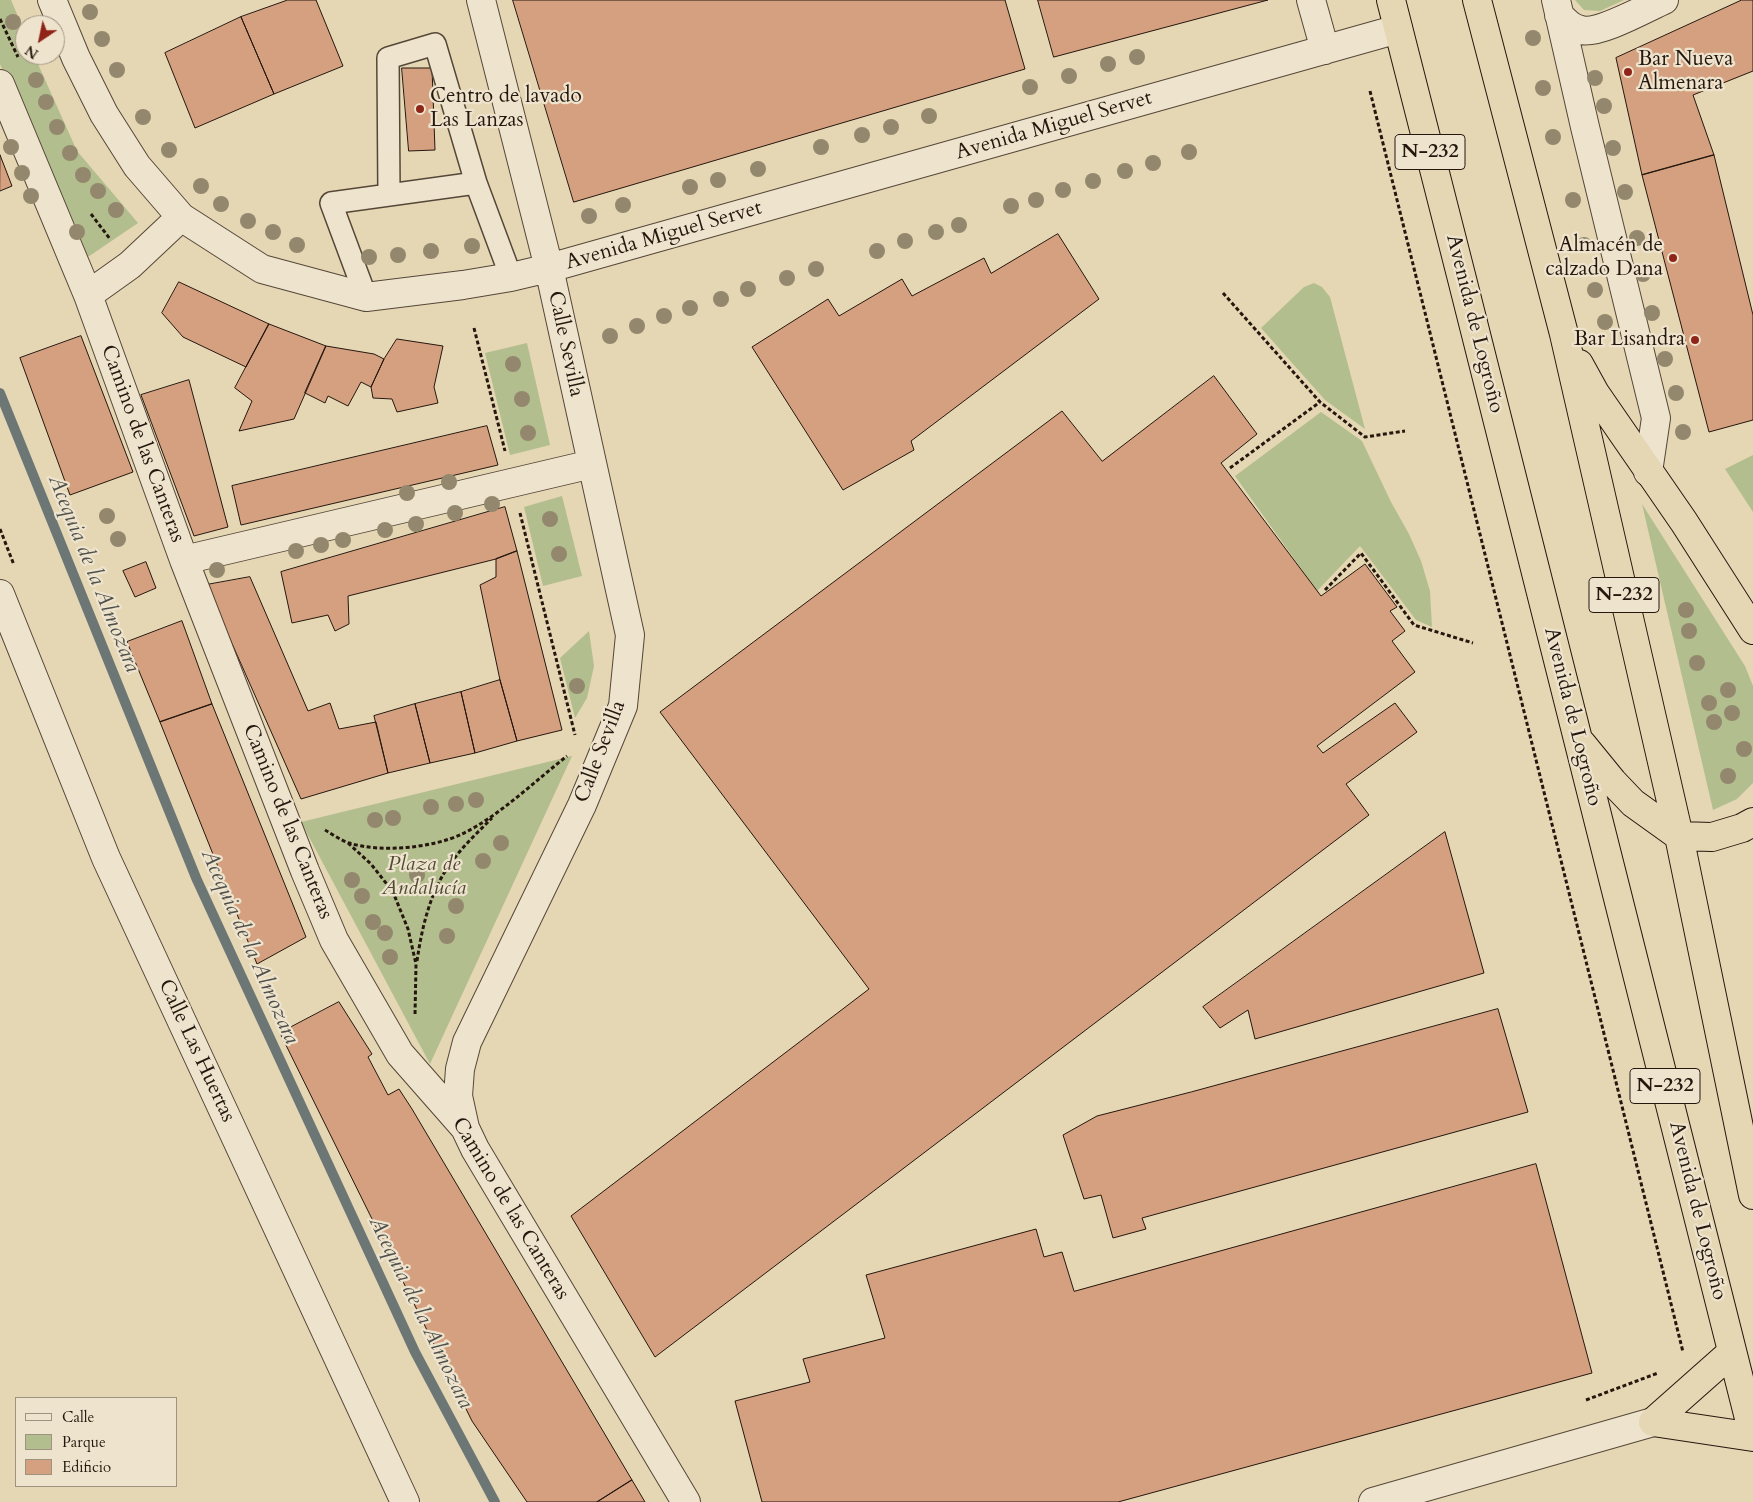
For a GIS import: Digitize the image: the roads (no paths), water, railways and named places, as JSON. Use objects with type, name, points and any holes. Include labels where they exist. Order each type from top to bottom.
[{"type":"highway","name":"Avenida de Logroño","points":[[1391,0],[1753,1435]]},
{"type":"highway","name":"N-232","points":[[1477,0],[1564,334],[1679,836],[1753,1195]]},
{"type":"highway","points":[[1564,334],[1595,393],[1684,522],[1753,630]]},
{"type":"highway","points":[[1577,738],[1613,782],[1634,803],[1679,836],[1712,837],[1742,828],[1753,822]]},
{"type":"highway","points":[[1653,1422],[1732,1352]]},
{"type":"highway","points":[[1653,1422],[1753,1435]]},
{"type":"street","name":"Avenida Miguel Servet","points":[[52,0],[76,58],[104,114],[136,166],[181,216],[262,269],[366,297],[463,285],[549,268],[1398,29]]},
{"type":"street","name":"Calle Sevilla","points":[[464,1128],[458,1096],[460,1069],[467,1042],[582,805],[623,706],[630,635],[549,268],[481,0]]},
{"type":"street","points":[[1311,0],[1325,50]]},
{"type":"street","points":[[1558,8],[1570,26],[1583,31],[1599,30],[1664,0]]},
{"type":"street","points":[[1558,8],[1656,418],[1648,472]]},
{"type":"street","name":"Camino de las Canteras","points":[[0,84],[88,295],[184,560],[304,871],[334,940],[400,1054],[464,1128],[480,1158],[686,1502]]},
{"type":"street","points":[[88,295],[130,265],[181,216]]},
{"type":"street","points":[[184,560],[592,464]]},
{"type":"street","name":"Calle Las Huertas","points":[[0,594],[106,858],[405,1502]]},
{"type":"street","points":[[1373,1502],[1653,1422]]},
{"type":"lane","points":[[389,195],[388,58],[435,44],[476,182],[511,277]]},
{"type":"lane","points":[[366,297],[331,203],[476,182]]},
{"type":"waterway","name":"Acequia de la Almozara","points":[[0,393],[197,880],[415,1352],[495,1502]]},
{"type":"place","name":"Bar Nueva Almenara","points":[[1628,72]]},
{"type":"place","name":"Centro de lavado Las Lanzas","points":[[420,109]]},
{"type":"place","name":"Almacén de calzado Dana","points":[[1673,258]]},
{"type":"place","name":"Bar Lisandra","points":[[1695,340]]},
{"type":"park label","name":"Plaza de Andalucía","points":[[424,877]]}]
